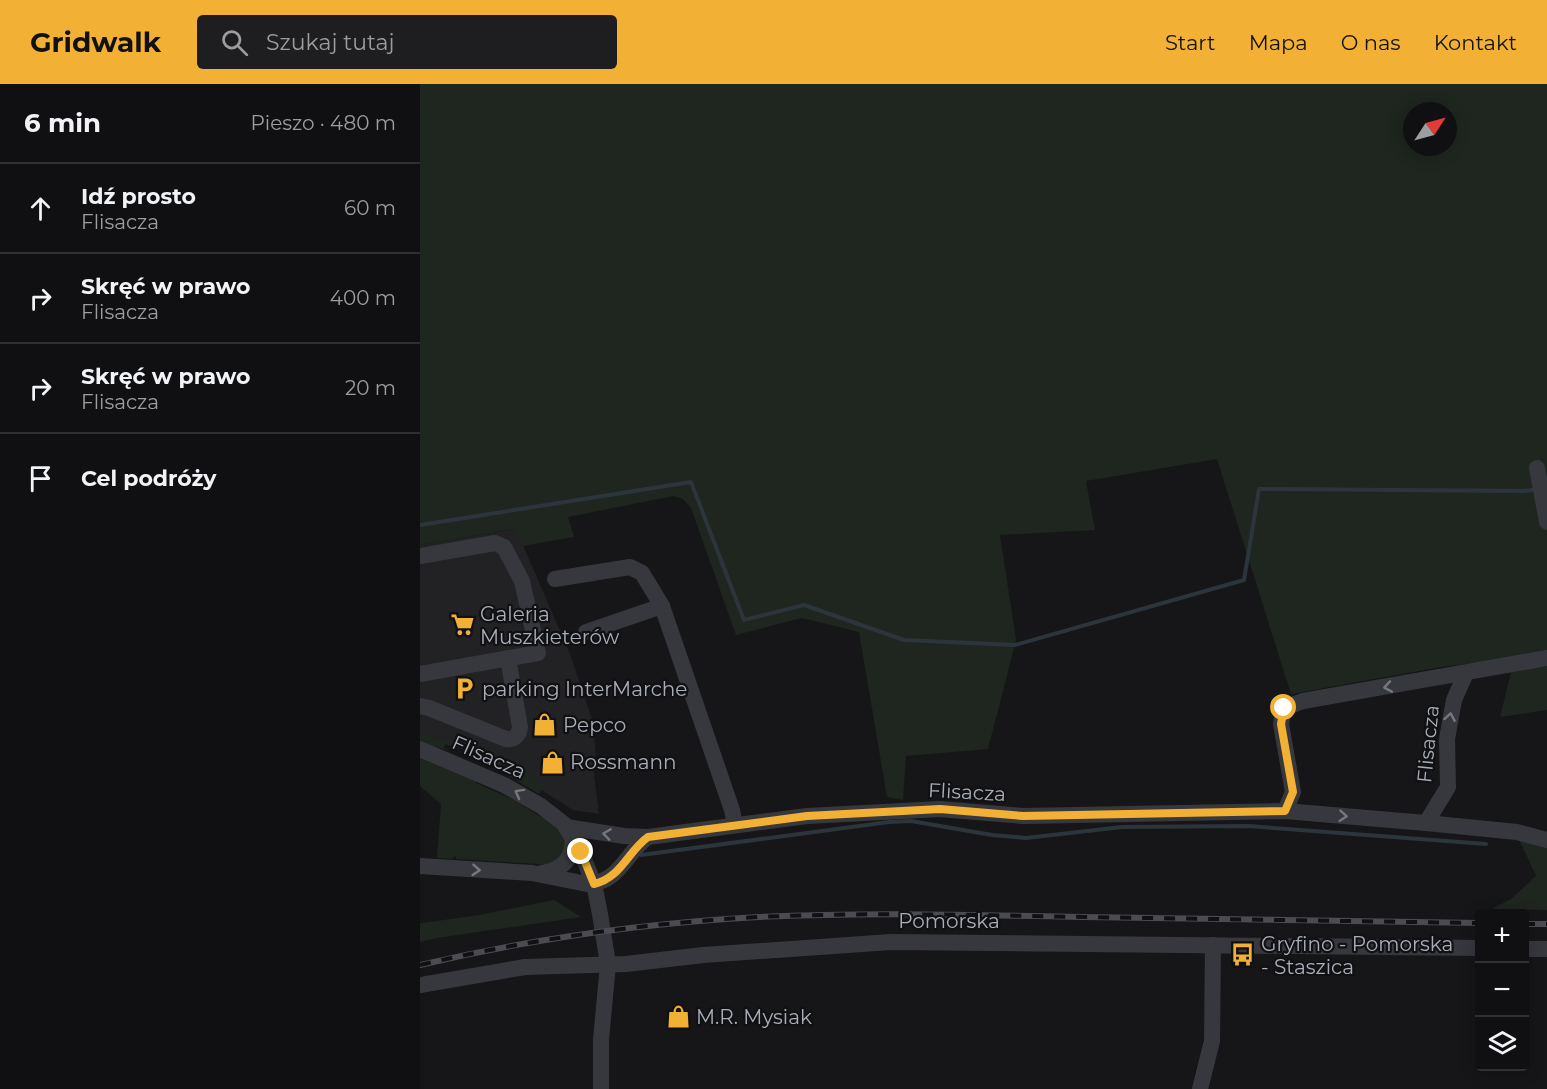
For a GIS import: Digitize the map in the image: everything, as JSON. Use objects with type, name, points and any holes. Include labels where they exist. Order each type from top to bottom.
[{"type":"street","points":[[1537,468],[1547,522]]},
{"type":"street","points":[[420,556],[495,543],[504,547],[522,581],[538,653],[420,674]]},
{"type":"street","points":[[555,579],[630,567],[642,573],[662,606],[732,810],[735,825]]},
{"type":"street","points":[[586,632],[662,606]]},
{"type":"street","points":[[420,705],[511,740],[519,732],[520,727],[508,658]]},
{"type":"street","points":[[1466,673],[1547,658]]},
{"type":"street","name":"Flisacza","points":[[1285,811],[1293,792],[1281,724],[1284,708],[1303,701],[1466,673]]},
{"type":"street","name":"Flisacza","points":[[569,832],[648,837],[807,816],[940,809],[1023,816],[1285,811],[1426,822],[1448,787],[1446,739],[1454,700],[1466,673]]},
{"type":"street","name":"Flisacza","points":[[420,749],[513,789],[541,806],[569,832],[594,884],[608,964],[601,1040],[601,1089]]},
{"type":"street","points":[[1426,822],[1517,832],[1547,840]]},
{"type":"street","points":[[420,866],[532,873],[552,872],[561,867],[570,854],[573,843],[569,832]]},
{"type":"street","points":[[532,873],[587,884],[600,883],[622,867],[638,844],[648,837]]},
{"type":"street","name":"Pomorska","points":[[420,985],[525,967],[641,963],[703,955],[891,942],[1475,948]]},
{"type":"street","points":[[1200,1089],[1212,1041],[1213,945]]},
{"type":"street","points":[[1529,949],[1547,949]]},
{"type":"shaded area","points":[[420,84],[1547,84],[1547,654],[1441,667],[1291,694],[1217,459],[1086,481],[1095,530],[1000,535],[1016,640],[988,749],[906,756],[903,800],[887,797],[859,632],[802,618],[736,635],[691,508],[683,499],[673,496],[568,517],[574,537],[523,546],[515,529],[420,545]]},
{"type":"shaded area","points":[[516,529],[570,654],[593,722],[596,760],[593,767],[599,814],[573,810],[497,762],[420,733],[420,545]]},
{"type":"shaded area","points":[[1547,663],[1547,710],[1500,717],[1512,669]]},
{"type":"shaded area","points":[[420,731],[457,746],[457,748],[445,744],[444,748],[448,750],[420,743]]},
{"type":"shaded area","points":[[465,741],[527,766],[525,770],[544,787],[539,794],[479,758],[480,750],[464,743]]},
{"type":"shaded area","points":[[420,756],[478,780],[476,783],[514,800],[541,817],[543,815],[564,836],[566,849],[555,865],[456,859],[454,856],[453,859],[437,858],[441,804],[420,786]]},
{"type":"shaded area","points":[[1517,835],[1547,845],[1547,910],[1492,909],[1511,899],[1536,876]]},
{"type":"shaded area","points":[[554,900],[581,917],[420,942],[420,924],[422,923],[479,915]]},
{"type":"waterway","points":[[420,525],[691,482],[744,620],[804,605],[904,640],[1015,645],[1244,580],[1259,489],[1525,491],[1538,489]]},
{"type":"waterway","points":[[641,855],[911,821],[992,835],[1026,838],[1122,827],[1248,826],[1486,844]]},
{"type":"railway","points":[[420,965],[504,947],[588,934],[673,923],[758,917],[921,914],[1475,923]]},
{"type":"railway","points":[[1529,924],[1547,924]]},
{"type":"place","name":"Galeria Muszkieterów","points":[[462,625]]},
{"type":"place","name":"parking InterMarche","points":[[464,689]]},
{"type":"place","name":"Pepco","points":[[545,725]]},
{"type":"place","name":"Rossmann","points":[[552,762]]},
{"type":"place","name":"Gryfino - Pomorska - Staszica","points":[[1243,955]]},
{"type":"place","name":"M.R. Mysiak","points":[[678,1017]]},
{"type":"route","points":[[581,852],[594,884],[600,883],[622,867],[638,844],[648,837],[807,816],[940,809],[1023,816],[1285,811],[1293,792],[1281,724],[1284,708]]}]
